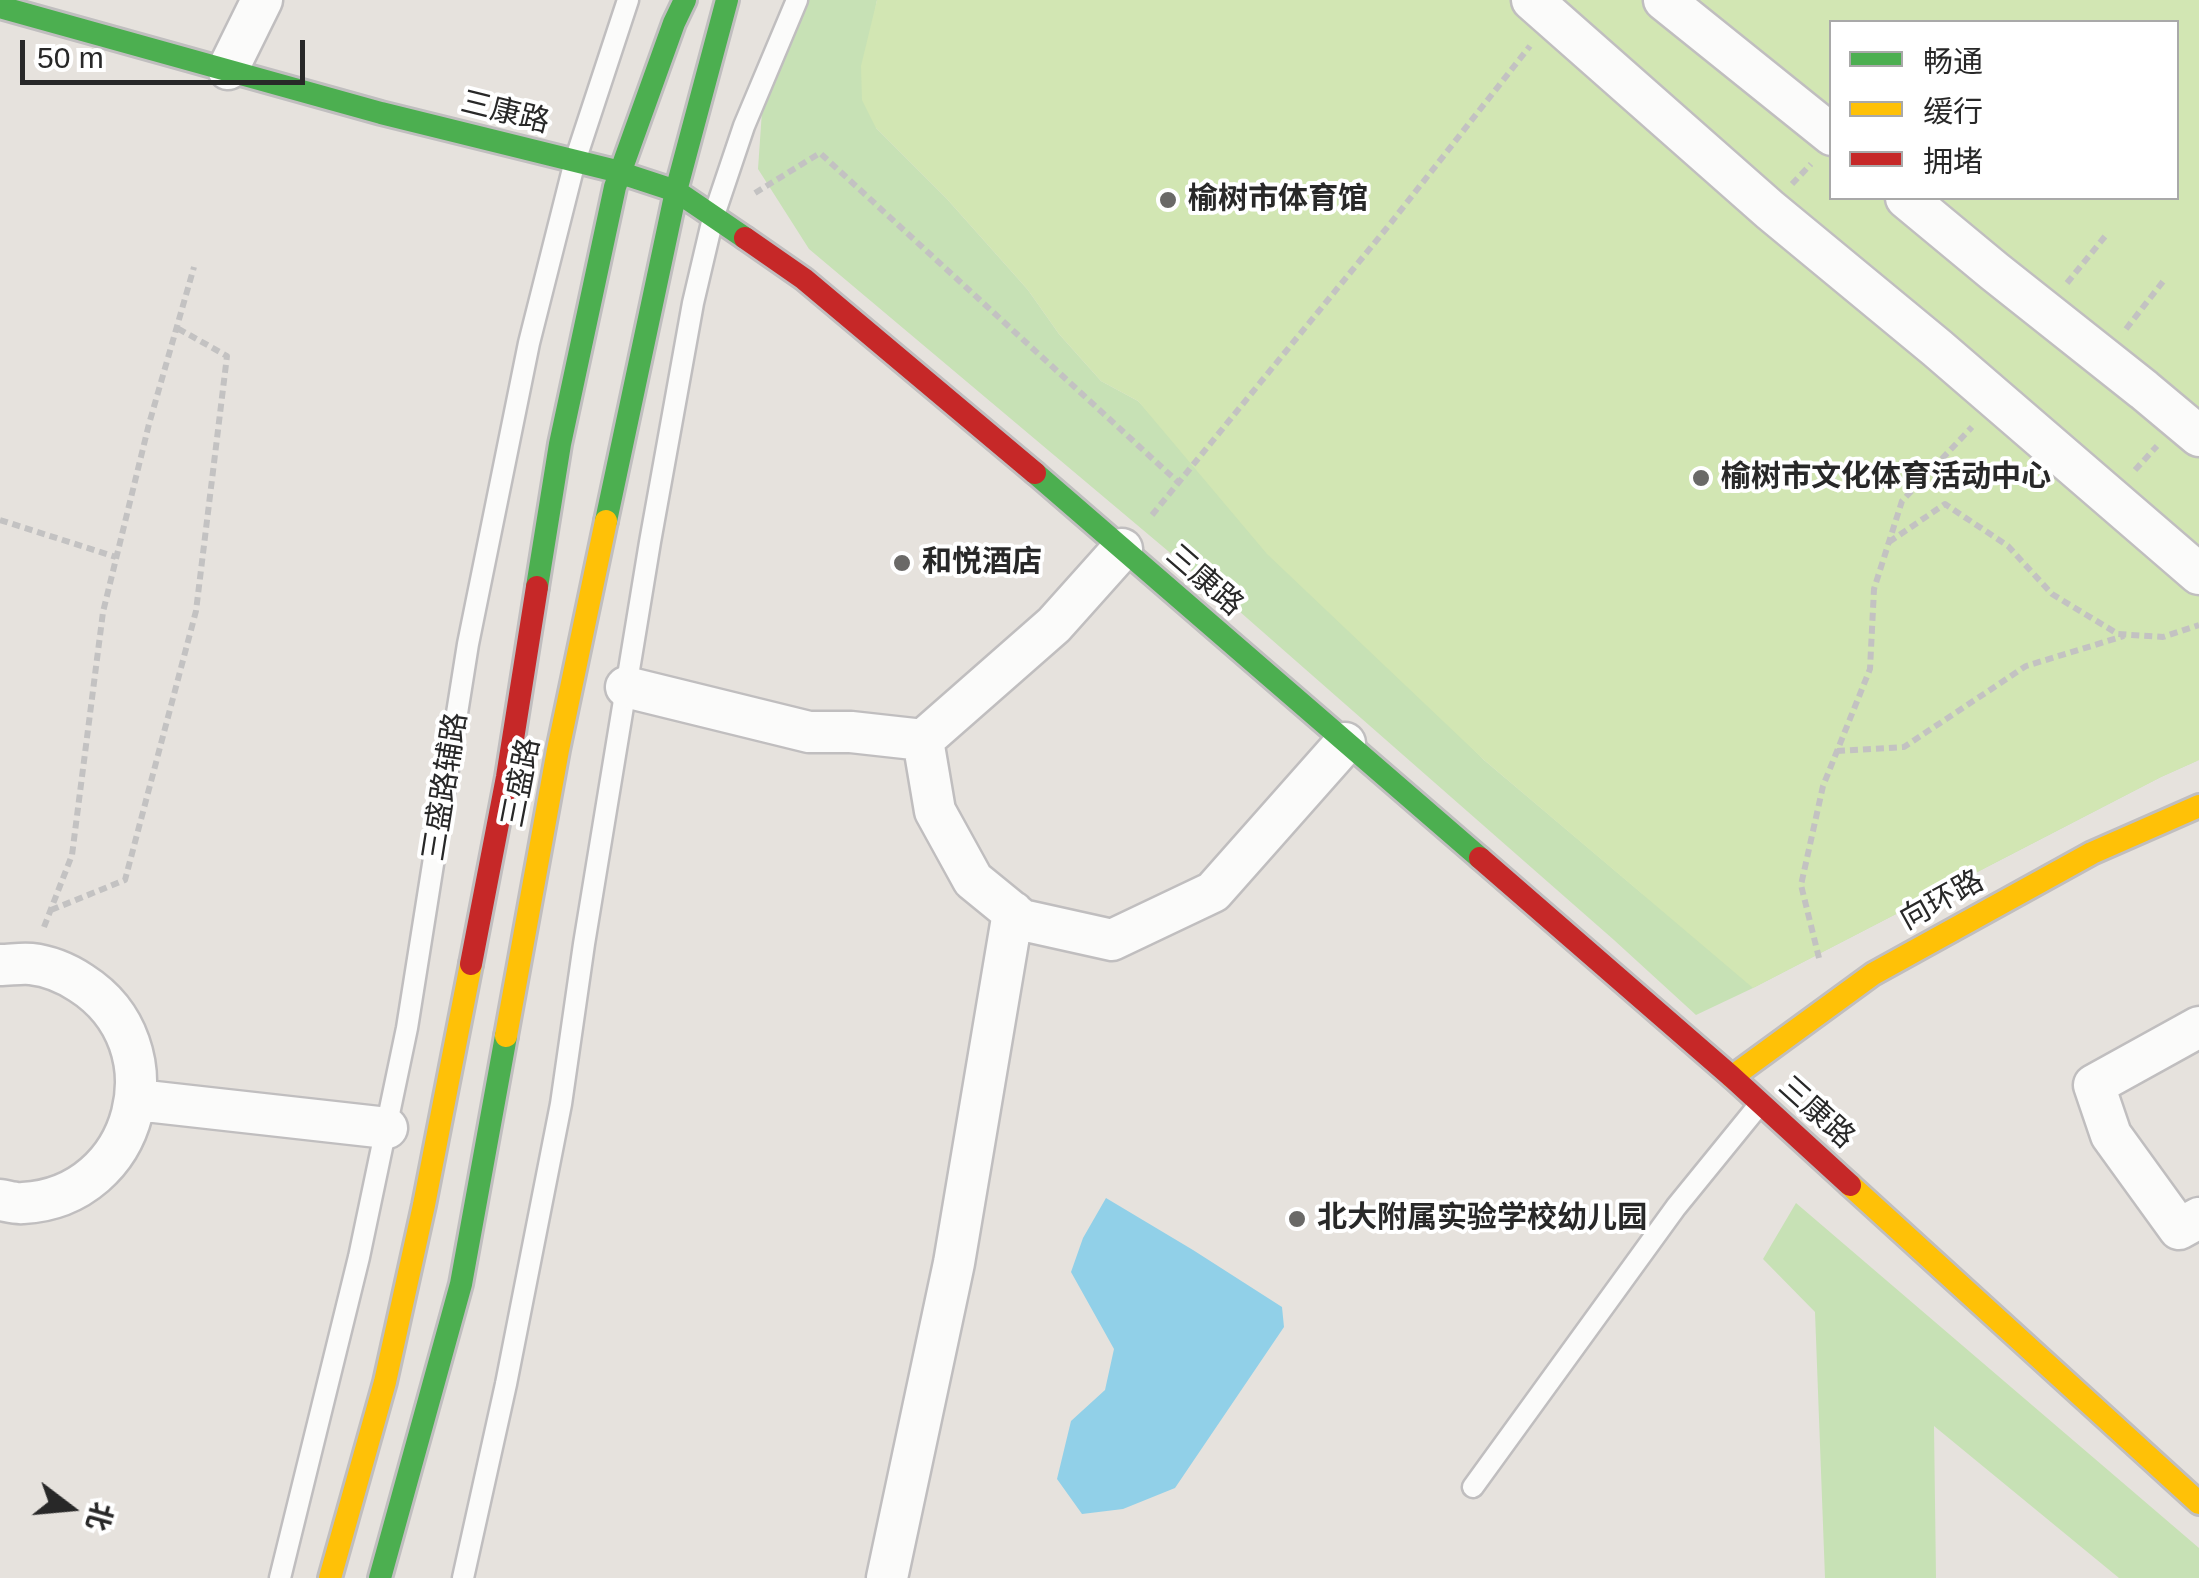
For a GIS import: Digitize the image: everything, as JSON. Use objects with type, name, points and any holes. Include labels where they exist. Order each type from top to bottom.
[{"type":"street","points":[[228,69],[262,0]]},
{"type":"street","points":[[330,1578],[386,1382],[424,1205],[508,777],[560,444],[615,187],[685,0]]},
{"type":"street","name":"三盛路","points":[[380,1578],[461,1284],[558,750],[676,191],[727,0]]},
{"type":"street","points":[[1664,0],[1825,144]]},
{"type":"street","name":"三康路","points":[[0,7],[105,16],[228,69],[676,191],[804,279],[1020,460],[1732,1077],[2190,1482]]},
{"type":"street","points":[[1542,9],[1770,210],[2199,574]]},
{"type":"street","points":[[1908,200],[2190,428]]},
{"type":"street","points":[[626,687],[808,732],[923,740],[1054,625],[1122,549]]},
{"type":"street","points":[[923,740],[935,811],[973,880],[1022,920],[1112,940],[1212,892],[1346,744]]},
{"type":"street","name":"向环路","points":[[1732,1077],[1873,974],[2092,853],[2199,806]]},
{"type":"street","points":[[887,1578],[954,1263],[1013,912]]},
{"type":"street","points":[[0,1200],[22,1204],[63,1194],[98,1172],[124,1139],[137,1100],[136,1058],[122,1023],[98,994],[66,973],[15,964]]},
{"type":"street","points":[[2199,1027],[2094,1085],[2111,1135],[2179,1229],[2199,1218]]},
{"type":"street","points":[[137,1100],[386,1128]]},
{"type":"lane","name":"三盛路辅路","points":[[280,1578],[359,1257],[407,1028],[468,644],[529,343],[575,161],[628,0]]},
{"type":"lane","points":[[464,1578],[561,1104],[626,687],[693,303],[712,218],[744,126],[797,0]]},
{"type":"lane","points":[[1472,1486],[1676,1208],[1760,1103]]},
{"type":"path","points":[[1122,549],[1390,224],[1542,9]]},
{"type":"path","points":[[1770,210],[1825,144]]},
{"type":"path","points":[[712,218],[820,153],[1180,483]]},
{"type":"path","points":[[2044,311],[2107,234]]},
{"type":"path","points":[[15,964],[51,910],[72,855],[102,612],[149,424],[194,267]]},
{"type":"path","points":[[2104,358],[2165,279]]},
{"type":"path","points":[[51,910],[125,880],[196,611],[227,356],[177,328]]},
{"type":"path","points":[[1830,1005],[1801,886],[1822,786],[1870,669],[1874,588],[1902,501],[1996,400]]},
{"type":"path","points":[[2110,498],[2190,428]]},
{"type":"path","points":[[1888,542],[1945,504],[2008,546],[2052,594],[2118,634],[2163,637],[2199,625]]},
{"type":"path","points":[[0,520],[116,557]]},
{"type":"path","points":[[1837,751],[1904,747],[2026,666],[2130,635]]},
{"type":"green space","points":[[805,0],[877,0],[873,21],[876,128],[947,199],[1028,290],[1059,334],[1101,381],[1138,401],[1484,760],[1644,895],[2199,760],[1696,1015],[1231,604],[809,249],[758,169],[762,111]]},
{"type":"green space","name":"榆树市文化体育活动中心","points":[[877,0],[2199,0],[2199,760],[1753,988],[1484,760],[1267,554],[1138,401],[1101,381],[1059,334],[1028,290],[947,199],[876,128],[862,100],[861,66]]},
{"type":"green space","points":[[1796,1203],[2199,1548],[2199,1578],[2119,1578],[1934,1426],[1936,1578],[1825,1578],[1815,1312],[1763,1259]]},
{"type":"water","points":[[1106,1198],[1282,1307],[1284,1327],[1175,1488],[1123,1509],[1082,1514],[1057,1479],[1071,1421],[1105,1390],[1114,1349],[1071,1272],[1083,1238]]},
{"type":"traffic: fast","points":[[537,587],[560,444],[615,187],[685,0]]},
{"type":"traffic: fast","points":[[606,521],[676,191],[727,0]]},
{"type":"traffic: fast","points":[[0,7],[381,113],[612,170],[676,191],[745,238]]},
{"type":"traffic: fast","points":[[1035,473],[1480,858]]},
{"type":"traffic: fast","points":[[380,1578],[461,1284],[506,1036]]},
{"type":"traffic: slow","points":[[506,1036],[558,750],[606,521]]},
{"type":"traffic: slow","points":[[1732,1077],[1873,974],[2092,853],[2199,806]]},
{"type":"traffic: slow","points":[[330,1578],[385,1382],[471,964]]},
{"type":"traffic: slow","points":[[1850,1185],[2199,1503]]},
{"type":"traffic: jam","points":[[745,238],[804,279],[1035,473]]},
{"type":"traffic: jam","points":[[471,964],[507,777],[537,587]]},
{"type":"traffic: jam","points":[[1480,858],[1850,1185]]},
{"type":"place","name":"榆树市体育馆","points":[[1168,200]]},
{"type":"place","name":"榆树市文化体育活动中心","points":[[1701,478]]},
{"type":"place","name":"和悦酒店","points":[[902,563]]},
{"type":"place","name":"北大附属实验学校幼儿园","points":[[1297,1219]]}]
